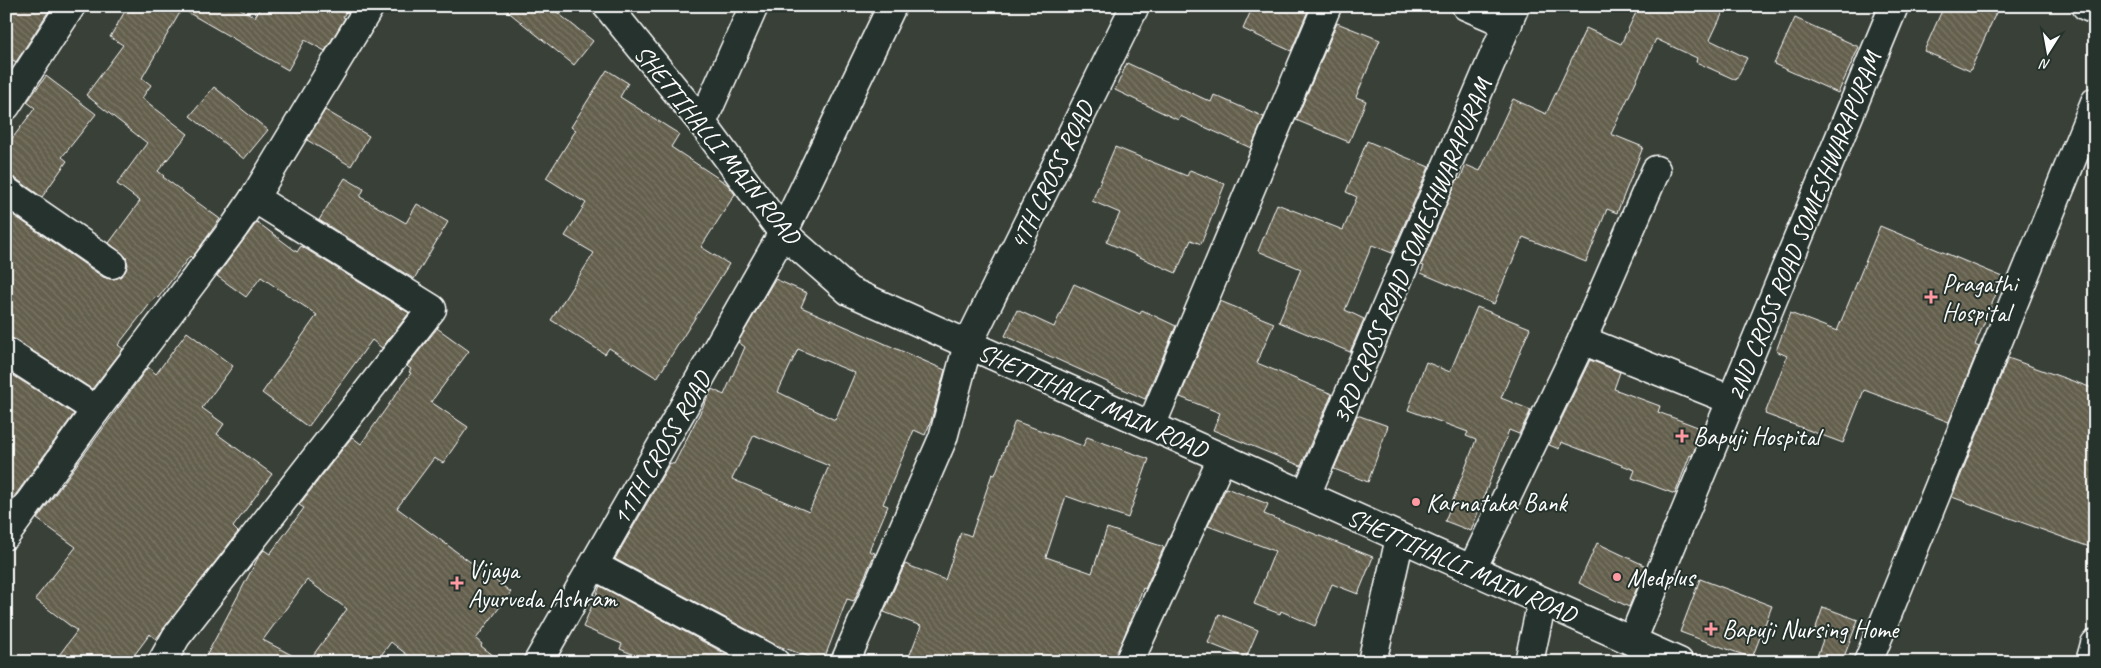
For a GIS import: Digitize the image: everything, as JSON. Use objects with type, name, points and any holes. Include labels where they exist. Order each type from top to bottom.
[{"type":"street","points":[[6,106],[71,6]]},
{"type":"street","points":[[6,535],[96,410],[235,226],[254,198],[370,6]]},
{"type":"street","name":"SHETTIHALLI MAIN ROAD","points":[[607,6],[702,123],[783,233],[849,291],[1679,662]]},
{"type":"street","points":[[702,123],[754,6]]},
{"type":"street","name":"11TH CROSS ROAD","points":[[538,662],[595,566],[783,233],[892,6]]},
{"type":"street","name":"4TH CROSS ROAD","points":[[845,662],[943,438],[968,344],[1134,6]]},
{"type":"street","points":[[1151,426],[1328,6]]},
{"type":"street","points":[[1466,6],[1512,15]]},
{"type":"street","name":"2ND CROSS ROAD SOMESHWARAPURAM","points":[[1632,641],[1894,6]]},
{"type":"street","points":[[2086,6],[2095,10]]},
{"type":"street","name":"3RD CROSS ROAD SOMESHWARAPURAM","points":[[1306,495],[1512,15]]},
{"type":"street","points":[[1868,662],[2095,102]]},
{"type":"street","points":[[1472,569],[1582,340],[1656,170]]},
{"type":"street","points":[[6,191],[112,264]]},
{"type":"street","points":[[162,662],[176,637],[432,309],[254,198]]},
{"type":"street","points":[[1582,340],[1730,400]]},
{"type":"street","points":[[6,352],[96,410]]},
{"type":"street","points":[[1130,662],[1222,458]]},
{"type":"street","points":[[1372,662],[1400,538]]},
{"type":"street","points":[[595,566],[775,662]]},
{"type":"street","points":[[1529,662],[1542,601]]},
{"type":"street","points":[[2090,662],[2095,644]]},
{"type":"building","points":[[6,6],[52,6],[16,62],[6,56]]},
{"type":"building","points":[[128,6],[236,6],[255,17],[261,6],[349,6],[343,17],[345,18],[325,51],[305,40],[288,70],[182,9],[142,78],[151,85],[142,98],[188,134],[158,171],[163,177],[220,219],[192,258],[190,256],[158,298],[156,296],[118,345],[123,349],[92,389],[14,339],[6,336],[6,210],[103,277],[110,279],[118,278],[125,272],[128,265],[126,257],[109,243],[140,201],[117,184],[147,143],[86,95],[123,45],[110,37]]},
{"type":"building","points":[[501,6],[549,6],[593,41],[574,65]]},
{"type":"building","points":[[1253,6],[1310,6],[1291,51],[1243,29]]},
{"type":"building","points":[[1639,6],[1726,6],[1710,40],[1747,58],[1736,80],[1696,62],[1697,58],[1656,39],[1611,134],[1643,147],[1617,213],[1607,209],[1586,262],[1523,237],[1494,304],[1421,273],[1424,266],[1421,265],[1458,178],[1460,179],[1466,165],[1480,171],[1513,99],[1546,114],[1586,28],[1621,44]]},
{"type":"building","points":[[1944,6],[1999,6],[1970,71],[1924,51]]},
{"type":"building","points":[[1795,18],[1859,47],[1838,93],[1774,64]]},
{"type":"building","points":[[1337,23],[1380,40],[1356,97],[1366,101],[1349,142],[1296,120]]},
{"type":"building","points":[[1127,63],[1211,102],[1214,95],[1264,117],[1251,148],[1180,116],[1178,120],[1115,90]]},
{"type":"building","points":[[607,70],[628,83],[620,97],[679,134],[671,147],[727,184],[735,194],[701,247],[729,264],[657,378],[609,348],[605,354],[551,320],[594,253],[565,236],[586,203],[546,178],[576,130],[571,127]]},
{"type":"building","points":[[46,76],[96,114],[62,157],[67,161],[42,197],[15,178],[6,176],[6,147],[35,108],[27,102]]},
{"type":"building","points":[[214,87],[268,130],[244,159],[190,116]]},
{"type":"building","points":[[325,110],[369,136],[351,166],[307,140]]},
{"type":"building","points":[[1367,141],[1429,167],[1392,253],[1372,245],[1345,310],[1364,319],[1350,352],[1279,322],[1301,269],[1258,251],[1277,204],[1343,230],[1357,197],[1346,192]]},
{"type":"building","points":[[1115,147],[1187,176],[1190,170],[1225,184],[1201,244],[1191,240],[1176,273],[1106,242],[1120,213],[1092,201]]},
{"type":"building","points":[[345,178],[364,189],[360,197],[406,223],[417,204],[448,222],[414,279],[319,220]]},
{"type":"building","points":[[257,222],[297,252],[301,246],[409,313],[382,348],[372,340],[308,427],[262,393],[317,315],[261,277],[246,297],[217,276]]},
{"type":"building","points":[[1880,226],[2003,277],[1975,345],[1979,347],[1949,422],[1864,390],[1843,443],[1765,414],[1787,356],[1776,351],[1790,313],[1837,331]]},
{"type":"building","points":[[775,279],[807,293],[801,307],[945,370],[931,421],[925,435],[914,430],[883,504],[888,506],[869,551],[875,553],[854,601],[847,599],[823,662],[776,645],[615,559],[670,463],[674,464],[712,389],[724,395],[745,347],[738,342]],"holes":[[[798,349],[855,373],[835,420],[778,392]],[[754,435],[829,466],[809,512],[732,479]]]},
{"type":"building","points":[[1074,284],[1140,314],[1142,310],[1176,326],[1145,399],[1005,336],[1017,310],[1054,327]]},
{"type":"building","points":[[1220,301],[1274,323],[1257,363],[1332,394],[1301,466],[1213,430],[1220,413],[1180,397]]},
{"type":"building","points":[[1477,307],[1530,328],[1501,398],[1531,410],[1519,434],[1509,430],[1471,531],[1445,521],[1476,440],[1466,436],[1468,432],[1408,410],[1426,362],[1450,372]]},
{"type":"building","points":[[437,328],[469,351],[431,402],[468,427],[443,463],[434,458],[397,508],[511,592],[476,639],[482,644],[481,646],[502,662],[416,662],[391,642],[376,662],[308,662],[347,609],[307,580],[263,640],[305,662],[203,662],[259,556],[264,550],[270,554],[304,508],[299,505],[352,437],[361,444],[411,373],[409,372],[411,369],[407,366]]},
{"type":"building","points":[[187,332],[233,366],[202,408],[224,424],[217,434],[272,474],[233,527],[238,532],[156,639],[150,634],[129,662],[54,662],[77,631],[35,599],[76,547],[37,519],[148,367],[156,374]]},
{"type":"building","points":[[2008,358],[2095,389],[2095,549],[1952,497]]},
{"type":"building","points":[[1590,360],[1620,372],[1614,389],[1660,406],[1658,412],[1703,429],[1692,456],[1690,455],[1675,494],[1632,478],[1635,470],[1561,442],[1559,449],[1549,445]]},
{"type":"building","points":[[11,374],[74,414],[11,501],[6,497],[6,379]]},
{"type":"building","points":[[1357,415],[1388,426],[1368,482],[1334,469]]},
{"type":"building","points":[[1015,421],[1083,446],[1087,437],[1149,459],[1128,518],[1066,496],[1046,557],[1092,573],[1107,528],[1164,547],[1145,589],[1143,588],[1114,662],[907,662],[921,626],[884,612],[905,564],[945,580],[961,532],[971,536],[992,474],[995,475]]},
{"type":"building","points":[[1226,488],[1268,504],[1264,514],[1373,557],[1358,594],[1332,584],[1315,626],[1281,611],[1280,614],[1254,604],[1275,551],[1208,526]]},
{"type":"building","name":"Medplus","points":[[1597,543],[1646,566],[1629,607],[1579,583]]},
{"type":"building","points":[[1700,579],[1772,606],[1752,658],[1680,632]]},
{"type":"building","points":[[600,586],[741,662],[651,662],[620,649],[622,644],[583,627]]},
{"type":"building","points":[[1823,607],[1858,620],[1842,662],[1815,662],[1824,637],[1814,633]]},
{"type":"building","points":[[1219,614],[1258,630],[1246,658],[1208,643]]},
{"type":"place","name":"Pragathi Hospital","points":[[1931,297]]},
{"type":"place","name":"Bapuji Hospital","points":[[1682,436]]},
{"type":"place","name":"Karnataka Bank","points":[[1416,502]]},
{"type":"place","name":"Medplus","points":[[1617,577]]},
{"type":"place","name":"Vijaya Ayurveda Ashram","points":[[457,583]]},
{"type":"place","name":"Bapuji Nursing Home","points":[[1711,629]]}]
